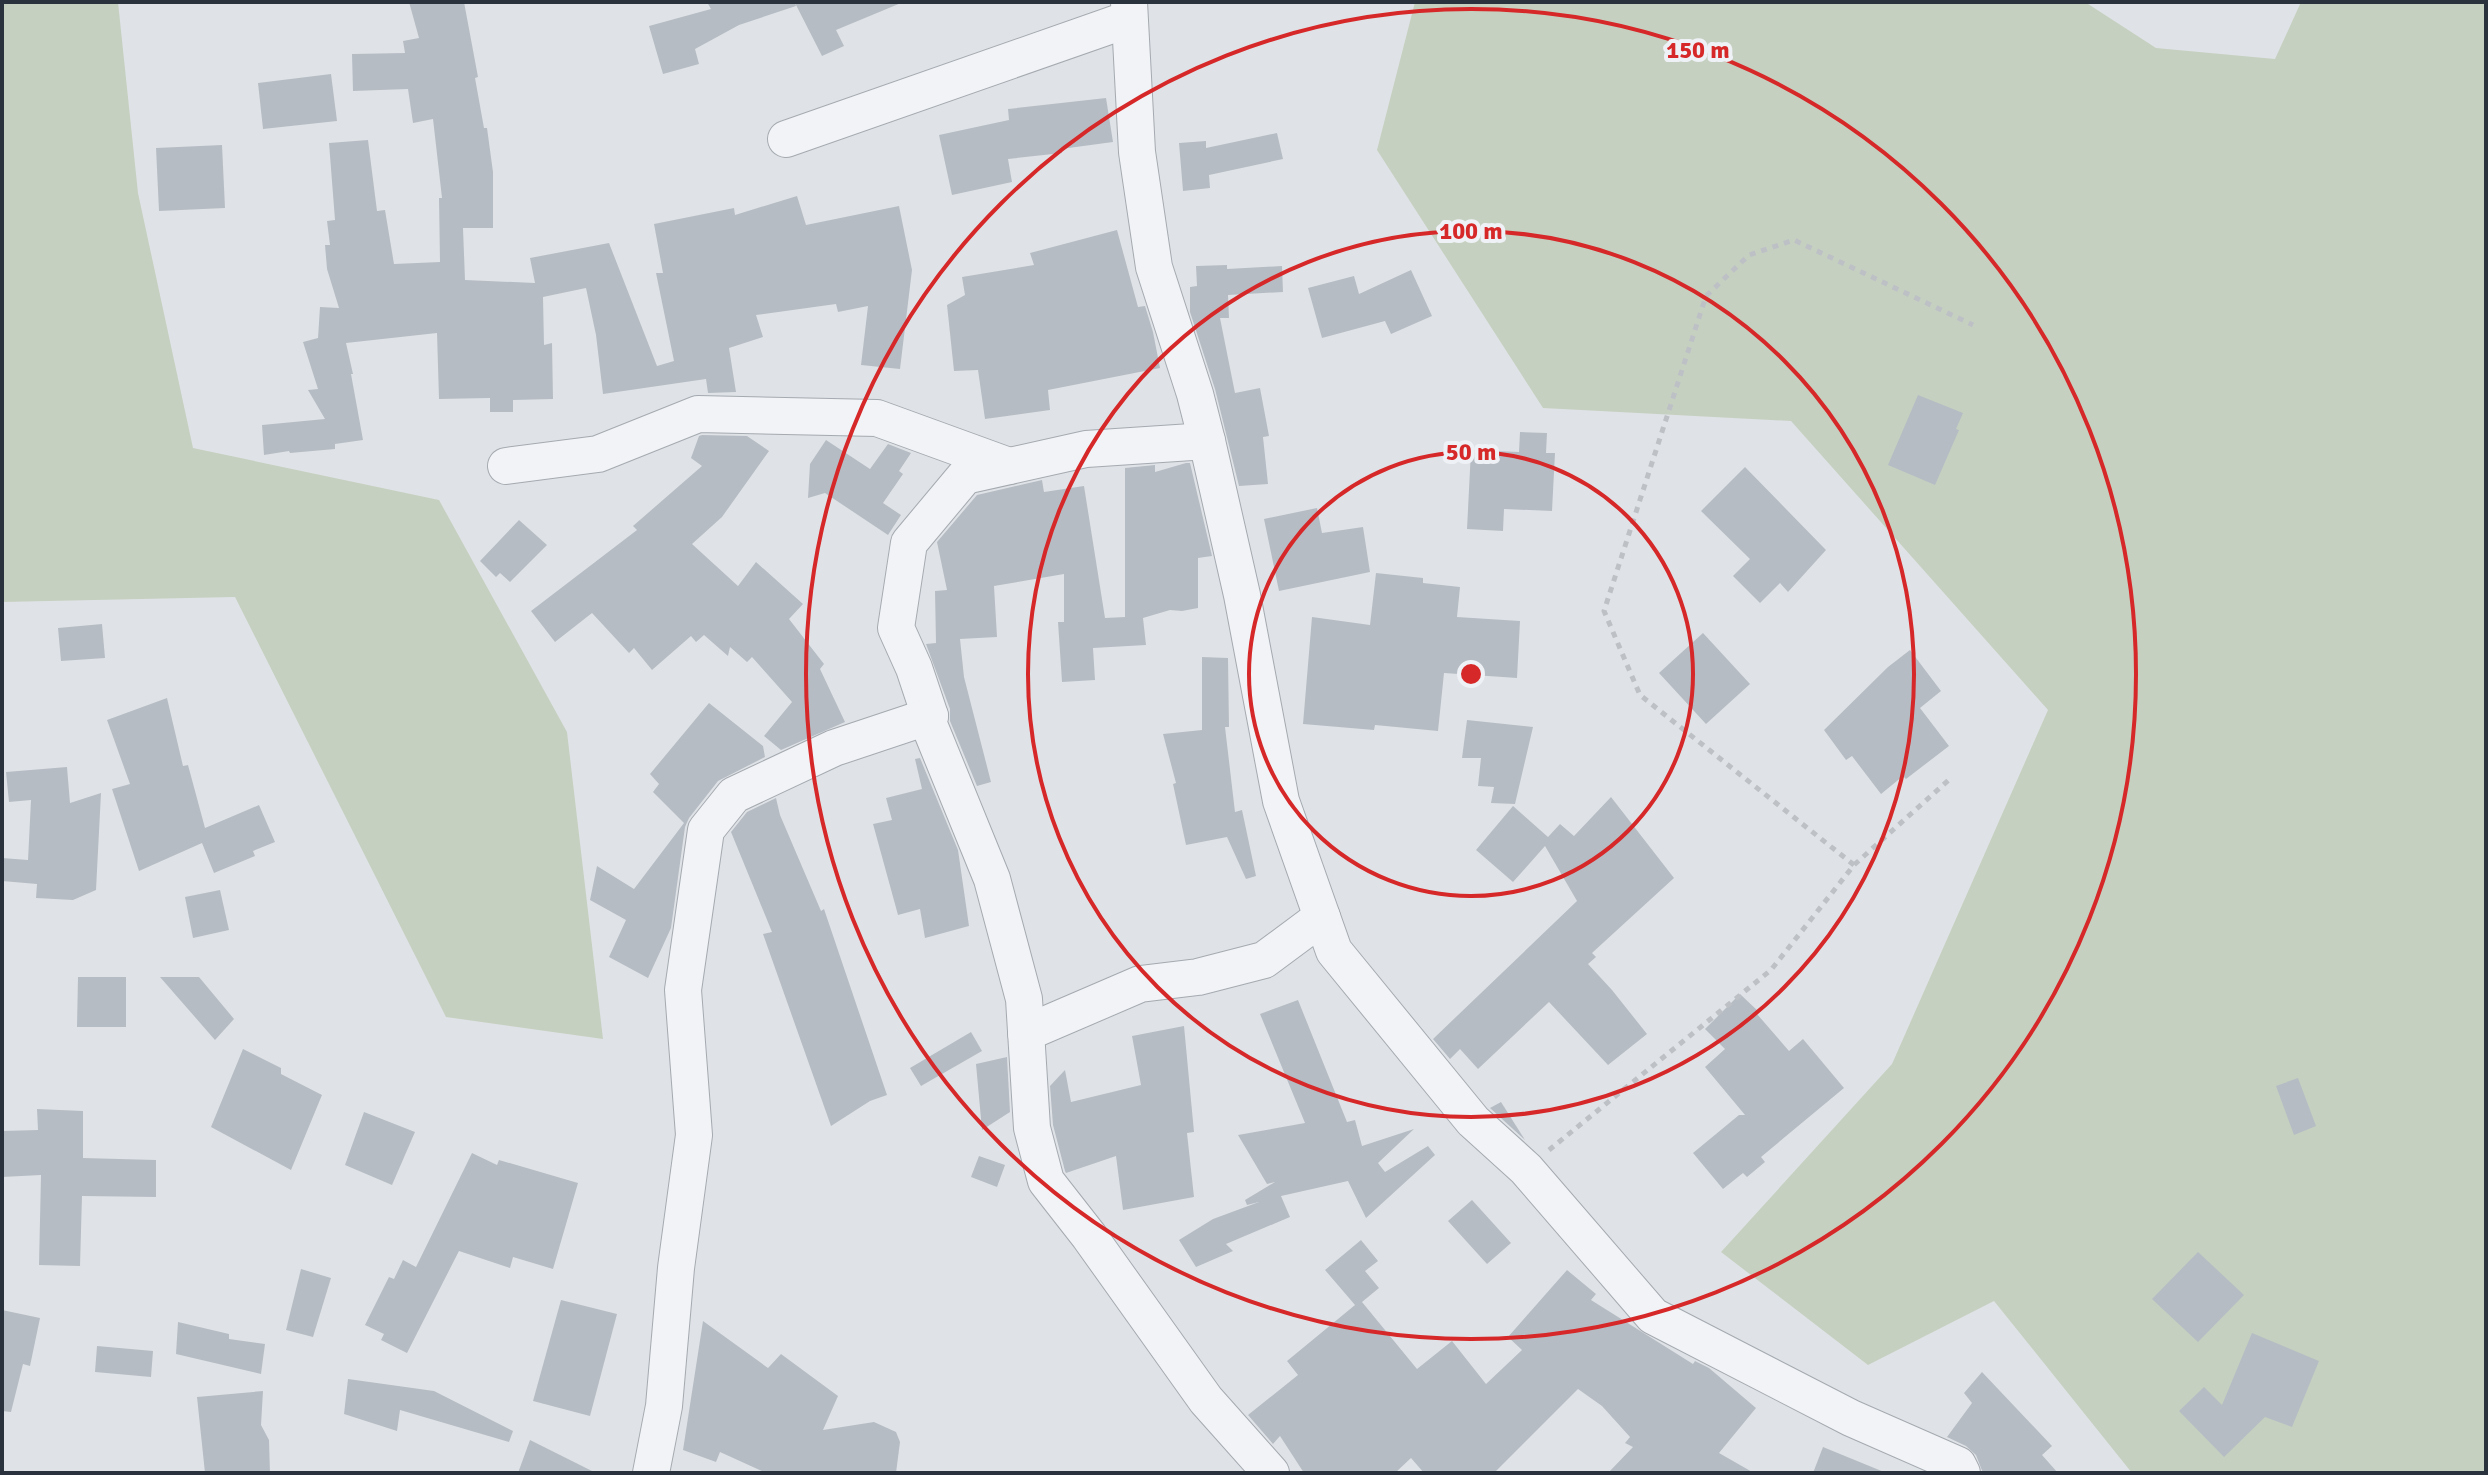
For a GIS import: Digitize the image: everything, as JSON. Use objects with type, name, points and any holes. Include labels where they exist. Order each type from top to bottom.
[{"type":"street","points":[[786,139],[1129,10],[1137,152],[1154,267],[1207,441],[1242,595],[1281,801],[1334,951],[1473,1121],[1526,1169],[1653,1316],[1851,1418],[1958,1465],[1962,1473]]},
{"type":"street","points":[[506,466],[598,454],[698,414],[877,418],[1009,466]]},
{"type":"street","points":[[1207,441],[1086,449],[965,476],[909,543],[896,628],[914,668],[930,716],[928,722],[992,879],[1024,999],[1032,1128],[1046,1181],[1151,1320],[1206,1400],[1271,1473]]},
{"type":"street","points":[[651,1473],[664,1406],[676,1268],[694,1135],[683,990],[706,830],[734,795],[834,748],[930,716]]},
{"type":"street","points":[[1026,1033],[1140,984],[1198,977],[1264,960],[1322,917]]},
{"type":"path","points":[[1854,865],[1640,695],[1604,611],[1706,296],[1749,255],[1794,240],[1973,325]]},
{"type":"path","points":[[1526,1169],[1771,970],[1854,865],[1952,777]]},
{"type":"green space","points":[[2,2],[118,2],[138,193],[193,448],[439,500],[567,732],[603,1039],[446,1017],[235,597],[2,602]]},
{"type":"green space","points":[[1415,2],[2085,2],[2156,48],[2275,59],[2301,2],[2486,2],[2486,1473],[2132,1473],[1994,1301],[1868,1365],[1721,1252],[1892,1064],[2048,710],[1791,421],[1543,408],[1377,150]]},
{"type":"building","points":[[409,2],[464,2],[493,172],[493,228],[463,228],[465,280],[535,283],[530,258],[609,243],[657,366],[674,361],[656,273],[663,273],[654,224],[734,208],[735,215],[797,196],[806,225],[899,206],[912,270],[900,369],[861,365],[868,306],[838,312],[836,304],[756,315],[763,337],[729,348],[736,392],[708,393],[706,379],[603,394],[596,335],[586,288],[543,297],[544,345],[552,343],[553,399],[513,400],[513,412],[490,412],[490,398],[439,399],[437,333],[346,343],[363,440],[335,444],[335,449],[264,455],[262,425],[325,419],[308,390],[318,389],[303,342],[318,338],[320,307],[339,308],[327,269],[325,245],[330,245],[327,221],[335,220],[329,143],[368,140],[377,211],[385,210],[394,264],[440,262],[439,198],[442,198],[433,119],[413,123],[408,89],[353,91],[352,54],[405,53],[403,41],[419,38]]},
{"type":"building","points":[[707,2],[901,3],[836,30],[844,46],[822,56],[795,3],[796,6],[739,25],[695,49],[699,64],[663,74],[649,26],[711,9]]},
{"type":"building","points":[[331,74],[337,121],[263,129],[258,83]]},
{"type":"building","points":[[1106,98],[1113,142],[1061,149],[1062,153],[1008,159],[1012,182],[952,195],[939,135],[1009,120],[1008,109]]},
{"type":"building","points":[[1277,133],[1283,159],[1209,175],[1210,188],[1183,191],[1179,143],[1206,141],[1206,148]]},
{"type":"building","points":[[222,145],[225,208],[159,211],[156,148]]},
{"type":"building","points":[[1117,230],[1138,307],[1145,306],[1160,368],[1048,390],[1050,410],[985,419],[978,370],[954,371],[947,305],[965,295],[962,277],[1034,265],[1030,253]]},
{"type":"building","points":[[1227,265],[1227,269],[1282,266],[1283,292],[1228,295],[1229,318],[1220,318],[1235,393],[1260,388],[1269,436],[1263,437],[1268,484],[1239,486],[1215,389],[1190,312],[1190,287],[1197,286],[1196,266]]},
{"type":"building","points":[[1411,270],[1432,316],[1391,334],[1385,321],[1322,338],[1308,288],[1354,276],[1359,294]]},
{"type":"building","points":[[1918,395],[1963,413],[1956,429],[1959,430],[1935,485],[1888,465]]},
{"type":"building","points":[[1520,432],[1547,433],[1546,453],[1555,453],[1552,511],[1504,509],[1503,531],[1467,529],[1471,450],[1519,452]]},
{"type":"building","points":[[702,435],[747,436],[769,451],[722,517],[692,544],[738,586],[756,562],[803,604],[789,619],[824,664],[820,669],[845,722],[781,750],[764,736],[792,702],[752,657],[747,662],[730,647],[728,656],[704,635],[696,642],[691,636],[652,670],[634,648],[629,653],[592,613],[555,642],[531,611],[637,530],[633,526],[702,466],[691,458]]},
{"type":"building","points":[[826,440],[870,469],[888,444],[911,453],[899,471],[903,474],[883,503],[901,515],[888,535],[825,493],[808,498],[810,464]]},
{"type":"building","points":[[1190,463],[1212,556],[1198,558],[1198,608],[1170,610],[1143,618],[1146,645],[1093,648],[1095,680],[1062,682],[1058,622],[1064,622],[1064,574],[994,586],[997,637],[960,639],[964,677],[991,782],[977,786],[950,721],[950,709],[926,644],[936,643],[935,591],[947,590],[937,542],[977,495],[1042,480],[1044,492],[1084,486],[1105,618],[1125,617],[1125,468],[1155,465],[1155,472]]},
{"type":"building","points":[[1745,467],[1826,550],[1788,592],[1780,583],[1760,603],[1733,576],[1750,559],[1701,511]]},
{"type":"building","points":[[1317,508],[1322,533],[1363,527],[1370,572],[1279,591],[1264,519]]},
{"type":"building","points":[[519,520],[547,545],[510,582],[500,573],[496,577],[480,561]]},
{"type":"building","points":[[1376,573],[1423,578],[1423,583],[1460,587],[1457,617],[1520,621],[1517,678],[1444,673],[1438,731],[1375,725],[1374,730],[1303,724],[1312,617],[1370,625]]},
{"type":"building","points":[[102,624],[105,658],[61,661],[58,628]]},
{"type":"building","points":[[1703,633],[1750,684],[1706,724],[1659,673]]},
{"type":"building","points":[[1910,650],[1941,691],[1920,708],[1949,746],[1881,794],[1852,756],[1846,760],[1824,730],[1888,667]]},
{"type":"building","points":[[1202,657],[1228,658],[1229,727],[1225,727],[1235,812],[1242,810],[1256,876],[1246,879],[1227,837],[1186,845],[1173,784],[1176,783],[1163,734],[1202,730]]},
{"type":"building","points":[[167,698],[183,766],[188,765],[205,828],[259,805],[275,842],[253,851],[255,856],[214,873],[202,843],[139,871],[112,789],[130,784],[107,720]]},
{"type":"building","points":[[709,703],[763,746],[765,757],[718,781],[689,818],[685,827],[671,928],[648,978],[609,957],[626,920],[590,900],[597,866],[634,889],[684,823],[653,792],[659,784],[650,774]]},
{"type":"building","points":[[1467,720],[1533,727],[1515,804],[1491,803],[1494,787],[1478,786],[1481,758],[1462,758]]},
{"type":"building","points":[[920,758],[958,850],[969,926],[925,938],[920,909],[898,915],[873,824],[892,820],[886,798],[922,789],[915,759]]},
{"type":"building","points":[[67,767],[70,803],[101,793],[96,890],[73,900],[36,898],[37,884],[2,881],[2,858],[28,860],[31,800],[9,802],[6,772]]},
{"type":"building","points":[[1611,797],[1674,878],[1592,953],[1596,957],[1588,964],[1647,1034],[1608,1065],[1549,1002],[1478,1069],[1460,1049],[1450,1059],[1433,1039],[1577,901],[1545,846],[1513,882],[1476,850],[1513,806],[1548,837],[1560,824],[1574,836]]},
{"type":"building","points":[[776,798],[780,815],[821,911],[824,909],[887,1095],[870,1101],[831,1126],[763,934],[772,932],[731,832],[747,812]]},
{"type":"building","points":[[220,890],[229,930],[193,938],[185,897]]},
{"type":"building","points":[[78,977],[126,977],[126,1027],[77,1027]]},
{"type":"building","points":[[160,977],[199,977],[234,1019],[215,1040]]},
{"type":"building","points":[[1740,994],[1759,1012],[1757,1014],[1789,1051],[1803,1039],[1844,1088],[1761,1157],[1765,1162],[1747,1177],[1743,1173],[1723,1189],[1693,1153],[1739,1115],[1745,1115],[1705,1067],[1725,1049],[1705,1029]]},
{"type":"building","points":[[1298,1000],[1347,1122],[1355,1120],[1362,1146],[1414,1129],[1378,1163],[1385,1172],[1428,1146],[1435,1155],[1366,1218],[1348,1181],[1281,1196],[1290,1217],[1226,1244],[1233,1251],[1196,1267],[1179,1240],[1213,1219],[1259,1202],[1247,1205],[1245,1200],[1275,1182],[1267,1184],[1238,1135],[1305,1123],[1260,1014]]},
{"type":"building","points":[[1184,1026],[1194,1132],[1187,1133],[1194,1197],[1123,1210],[1116,1156],[1066,1173],[1053,1125],[1050,1086],[1065,1070],[1071,1102],[1141,1085],[1132,1036]]},
{"type":"building","points":[[971,1032],[982,1051],[921,1086],[910,1068]]},
{"type":"building","points":[[243,1049],[281,1068],[281,1074],[322,1095],[291,1170],[211,1127]]},
{"type":"building","points":[[1007,1057],[1010,1112],[982,1130],[976,1064]]},
{"type":"building","points":[[2298,1078],[2316,1126],[2294,1135],[2276,1086]]},
{"type":"building","points":[[1501,1102],[1525,1140],[1490,1108]]},
{"type":"building","points":[[37,1109],[83,1111],[83,1158],[156,1160],[156,1197],[82,1196],[80,1266],[39,1265],[41,1175],[2,1177],[2,1131],[38,1130]]},
{"type":"building","points":[[364,1112],[415,1132],[392,1185],[345,1165]]},
{"type":"building","points":[[472,1153],[497,1165],[499,1160],[578,1183],[553,1269],[513,1257],[510,1268],[459,1251],[407,1353],[381,1340],[384,1334],[365,1325],[389,1277],[394,1279],[403,1260],[416,1267]]},
{"type":"building","points":[[979,1156],[1005,1165],[997,1187],[971,1177]]},
{"type":"building","points":[[1472,1200],[1511,1243],[1487,1264],[1448,1221]]},
{"type":"building","points":[[1361,1240],[1378,1261],[1365,1271],[1379,1288],[1362,1302],[1417,1369],[1452,1341],[1486,1384],[1522,1350],[1508,1337],[1567,1270],[1596,1294],[1591,1300],[1693,1364],[1695,1361],[1709,1368],[1756,1408],[1719,1453],[1754,1473],[1608,1473],[1633,1447],[1625,1443],[1630,1437],[1602,1406],[1578,1389],[1494,1473],[1424,1473],[1411,1458],[1395,1473],[1304,1473],[1280,1436],[1273,1444],[1248,1415],[1298,1375],[1287,1361],[1355,1305],[1325,1270]]},
{"type":"building","points":[[2198,1252],[2244,1295],[2198,1342],[2152,1299]]},
{"type":"building","points":[[301,1269],[331,1278],[313,1337],[286,1330]]},
{"type":"building","points":[[561,1300],[617,1314],[590,1416],[533,1401]]},
{"type":"building","points":[[2,1310],[40,1318],[30,1366],[23,1364],[11,1412],[2,1411]]},
{"type":"building","points":[[703,1321],[768,1368],[781,1354],[838,1396],[823,1430],[874,1422],[896,1432],[900,1442],[896,1473],[766,1473],[720,1452],[716,1462],[683,1450]]},
{"type":"building","points":[[178,1322],[229,1334],[229,1339],[265,1344],[261,1374],[176,1354]]},
{"type":"building","points":[[2252,1333],[2319,1361],[2292,1427],[2265,1417],[2224,1457],[2179,1411],[2204,1387],[2222,1405]]},
{"type":"building","points":[[97,1346],[153,1351],[151,1377],[95,1372]]},
{"type":"building","points":[[1982,1372],[2052,1446],[2042,1455],[2058,1473],[1983,1473],[1976,1455],[1947,1437],[1972,1403],[1964,1393]]},
{"type":"building","points":[[348,1379],[434,1391],[513,1431],[509,1442],[400,1410],[397,1431],[344,1414]]},
{"type":"building","points":[[263,1391],[261,1425],[269,1440],[270,1473],[205,1473],[197,1397]]},
{"type":"building","points":[[530,1440],[596,1473],[518,1473]]},
{"type":"building","points":[[1823,1447],[1884,1472],[1884,1473],[1813,1473]]}]
